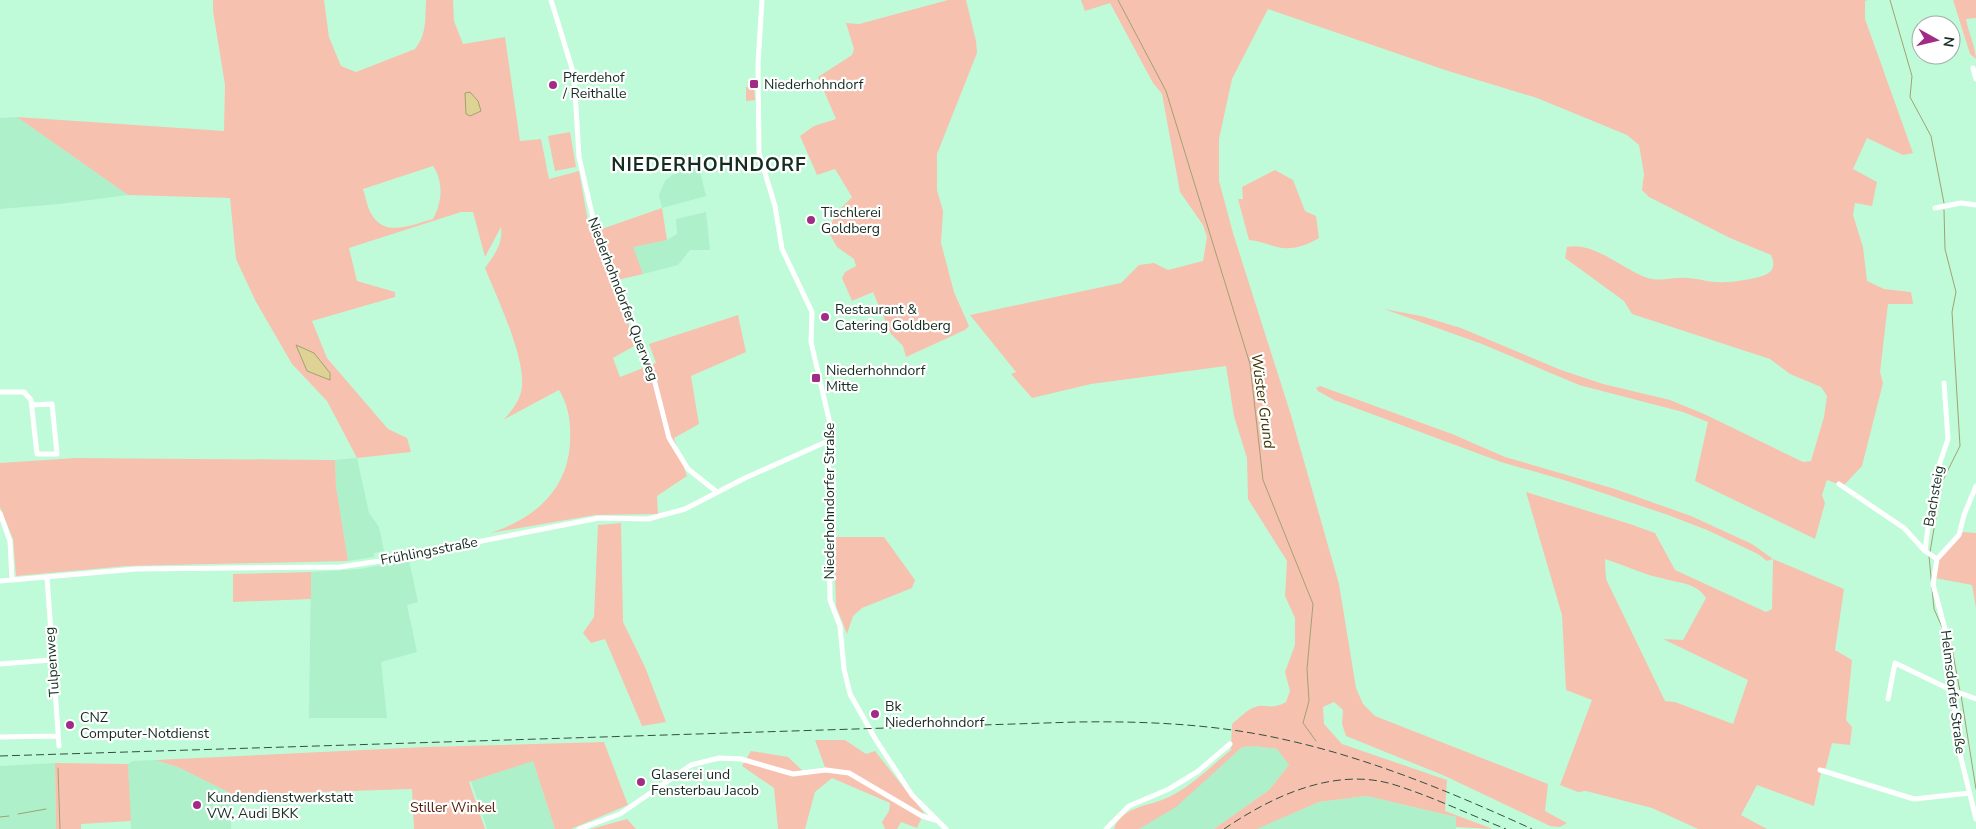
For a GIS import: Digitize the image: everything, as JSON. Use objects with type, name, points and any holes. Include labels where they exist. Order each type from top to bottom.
[{"type":"street","name":"Niederhohndorfer Querweg","points":[[551,0],[574,75],[579,157],[595,227],[618,281],[653,375],[669,438],[688,470],[717,492]]},
{"type":"street","name":"Niederhohndorfer Straße","points":[[762,0],[758,64],[759,153],[775,206],[782,249],[812,312],[811,342],[831,428],[828,441],[830,600],[840,626],[846,680],[850,694],[876,740],[912,795],[946,829]]},
{"type":"street","points":[[1973,68],[1976,79]]},
{"type":"street","points":[[1935,208],[1961,203],[1976,205]]},
{"type":"street","name":"Bachsteig","points":[[1928,553],[1934,480],[1948,440],[1944,383]]},
{"type":"street","points":[[0,392],[24,392],[32,400],[32,405],[37,454],[57,454],[52,404],[32,405]]},
{"type":"street","name":"Frühlingsstraße","points":[[0,581],[136,569],[340,567],[380,561],[599,518],[648,519],[669,516],[828,441]]},
{"type":"street","name":"Bachsteig","points":[[1839,484],[1904,528],[1928,553],[1937,559]]},
{"type":"street","points":[[1937,559],[1959,535],[1964,515],[1976,486]]},
{"type":"street","points":[[0,513],[10,541],[12,580]]},
{"type":"street","name":"Helmsdorfer Straße","points":[[1937,559],[1934,590],[1945,627],[1954,690],[1959,750],[1976,819]]},
{"type":"street","name":"Tulpenweg","points":[[47,577],[51,660],[59,746]]},
{"type":"street","points":[[0,664],[51,660]]},
{"type":"street","points":[[1888,699],[1895,663],[1976,699]]},
{"type":"street","points":[[0,737],[58,736]]},
{"type":"street","points":[[1106,829],[1130,806],[1169,789],[1197,772],[1230,744]]},
{"type":"street","points":[[579,829],[620,814],[692,765],[719,758],[740,760],[793,774],[826,770],[849,773],[922,816],[936,820]]},
{"type":"street","points":[[1820,770],[1918,800],[1970,793]]},
{"type":"shaded area","points":[[470,92],[478,101],[481,111],[470,116],[466,114],[465,93]]},
{"type":"shaded area","points":[[17,117],[128,195],[0,209],[0,118]]},
{"type":"shaded area","points":[[699,167],[706,196],[662,208],[659,195],[665,181],[672,175]]},
{"type":"shaded area","points":[[706,212],[710,250],[690,250],[678,265],[643,274],[632,247],[667,240],[677,234],[676,219]]},
{"type":"shaded area","points":[[296,345],[314,353],[330,373],[330,380],[307,371]]},
{"type":"shaded area","points":[[357,458],[369,513],[379,527],[384,551],[374,553],[374,557],[348,561],[336,486],[335,460]]},
{"type":"shaded area","points":[[409,560],[418,602],[407,605],[417,652],[381,662],[387,718],[309,718],[311,572],[360,569]]},
{"type":"shaded area","points":[[1254,746],[1277,749],[1289,765],[1269,790],[1214,829],[1139,829],[1242,747]]},
{"type":"shaded area","points":[[155,760],[178,767],[232,794],[231,829],[131,829],[128,764],[133,761]]},
{"type":"shaded area","points":[[533,761],[555,829],[487,829],[471,781]]},
{"type":"shaded area","points":[[55,763],[56,829],[0,829],[0,766]]},
{"type":"shaded area","points":[[1367,796],[1456,817],[1456,829],[1256,829],[1319,802]]},
{"type":"green space","points":[[213,0],[324,0],[329,37],[341,66],[356,72],[415,49],[422,38],[426,0],[453,0],[454,21],[463,44],[505,37],[520,141],[541,139],[549,179],[579,171],[590,233],[662,208],[667,240],[633,247],[643,274],[613,281],[636,345],[613,358],[620,377],[656,363],[649,344],[738,315],[746,352],[691,376],[699,424],[674,438],[687,476],[657,496],[658,514],[595,515],[490,533],[521,520],[546,500],[563,474],[568,459],[570,442],[569,415],[559,390],[503,420],[519,397],[522,387],[522,374],[515,344],[485,268],[495,253],[501,239],[501,227],[485,257],[473,212],[461,212],[349,248],[357,281],[395,292],[395,297],[312,321],[327,358],[388,429],[407,438],[411,452],[357,458],[327,401],[292,364],[255,300],[236,259],[230,198],[128,195],[17,117],[224,131],[225,85],[213,11]],"holes":[[[433,166],[437,172],[441,192],[433,219],[400,228],[392,228],[384,226],[372,215],[363,189]]]},
{"type":"green space","points":[[948,0],[966,0],[977,53],[937,154],[937,190],[943,211],[941,243],[954,292],[969,326],[965,330],[906,357],[903,346],[891,334],[873,292],[852,301],[842,278],[845,272],[856,266],[854,259],[837,247],[828,231],[837,212],[852,197],[835,169],[817,175],[800,136],[814,126],[836,119],[818,77],[852,55],[854,49],[846,23],[859,24]]},
{"type":"green space","points":[[1081,0],[1868,0],[1865,1],[1865,19],[1913,153],[1903,155],[1867,138],[1853,169],[1877,182],[1872,206],[1855,203],[1853,215],[1863,247],[1867,281],[1884,289],[1911,292],[1913,304],[1888,304],[1880,372],[1883,383],[1862,466],[1843,486],[1827,480],[1822,495],[1825,503],[1815,539],[1695,481],[1708,422],[1683,412],[1579,385],[1482,344],[1384,309],[1421,316],[1461,328],[1561,370],[1603,384],[1670,400],[1704,414],[1803,462],[1811,461],[1824,417],[1827,396],[1821,387],[1790,374],[1770,359],[1632,314],[1624,301],[1565,258],[1567,247],[1588,248],[1638,274],[1657,280],[1687,278],[1713,282],[1733,282],[1763,276],[1772,270],[1773,260],[1771,255],[1730,238],[1649,197],[1642,190],[1644,174],[1639,145],[1627,135],[1537,98],[1445,70],[1268,9],[1232,79],[1219,139],[1219,181],[1233,233],[1290,412],[1339,584],[1356,688],[1363,704],[1375,716],[1548,784],[1545,811],[1567,823],[1560,827],[1550,826],[1445,776],[1346,736],[1342,724],[1343,710],[1334,702],[1323,707],[1324,724],[1342,744],[1447,780],[1445,811],[1493,829],[1456,827],[1456,817],[1367,796],[1319,802],[1257,829],[1214,829],[1269,790],[1289,765],[1277,749],[1254,746],[1242,747],[1176,807],[1139,829],[1114,829],[1117,822],[1127,813],[1172,796],[1198,778],[1231,750],[1232,724],[1246,712],[1259,706],[1276,706],[1286,702],[1290,691],[1285,672],[1295,645],[1295,618],[1285,596],[1287,561],[1248,499],[1247,458],[1234,416],[1226,366],[1091,384],[1032,398],[1011,374],[1016,372],[970,315],[1121,283],[1139,265],[1154,263],[1168,270],[1203,261],[1207,237],[1203,225],[1180,192],[1162,94],[1153,83],[1110,3],[1085,11]]},
{"type":"green space","points":[[1953,0],[1976,0],[1976,18],[1966,19],[1976,59],[1970,54],[1961,25],[1961,15],[1958,15]]},
{"type":"green space","points":[[746,87],[754,87],[755,100],[746,101]]},
{"type":"green space","points":[[570,132],[576,167],[555,171],[548,136]]},
{"type":"green space","points":[[1275,170],[1293,180],[1305,211],[1316,216],[1319,238],[1294,248],[1277,247],[1249,240],[1238,199],[1243,199],[1242,187]]},
{"type":"green space","points":[[1320,386],[1452,434],[1505,457],[1615,489],[1691,516],[1752,544],[1773,559],[1767,561],[1758,554],[1707,530],[1668,515],[1564,480],[1501,462],[1334,400],[1316,388]]},
{"type":"green space","points":[[76,458],[335,460],[336,486],[348,561],[127,566],[16,576],[13,539],[0,507],[0,463]]},
{"type":"green space","points":[[1526,492],[1655,533],[1675,570],[1766,612],[1772,609],[1773,559],[1844,589],[1835,650],[1852,660],[1846,720],[1852,727],[1850,745],[1832,743],[1826,767],[1821,772],[1814,806],[1757,785],[1741,815],[1767,829],[1698,829],[1652,808],[1586,791],[1578,792],[1560,785],[1592,700],[1566,690],[1562,615]],"holes":[[[1605,559],[1647,574],[1692,586],[1706,598],[1683,640],[1663,639],[1748,680],[1733,724],[1675,702],[1665,701],[1606,579]]]},
{"type":"green space","points":[[621,523],[623,622],[645,667],[666,722],[642,726],[605,639],[591,643],[583,633],[594,617],[598,525]]},
{"type":"green space","points":[[1963,532],[1976,533],[1976,608],[1972,585],[1935,578],[1937,562]]},
{"type":"green space","points":[[834,537],[884,537],[915,580],[912,588],[862,608],[853,616],[847,634],[836,606]]},
{"type":"green space","points":[[311,572],[311,599],[233,602],[233,574]]},
{"type":"green space","points":[[815,740],[845,740],[866,754],[875,751],[924,813],[917,828],[901,822],[897,829],[885,829],[882,822],[889,811],[890,803],[832,778],[815,792],[805,829],[778,829],[774,788],[742,766],[751,751],[788,757],[805,773],[826,770]]},
{"type":"green space","name":"Stiller Winkel","points":[[604,742],[628,805],[571,829],[555,829],[533,761],[469,782],[485,829],[414,829],[412,789],[259,794],[259,800],[232,794],[178,767],[155,760],[425,747]]},
{"type":"green space","points":[[55,763],[128,764],[131,821],[81,824],[81,829],[56,829]]},
{"type":"green space","points":[[627,819],[636,829],[591,829]]},
{"type":"waterway","name":"Wüster Grund","points":[[1118,0],[1166,91],[1250,364],[1263,480],[1313,604],[1307,669],[1309,701],[1303,723],[1316,741]]},
{"type":"waterway","points":[[1890,0],[1912,76],[1910,97],[1931,136],[1944,203]]},
{"type":"waterway","points":[[1930,552],[1942,482],[1960,446],[1952,312],[1956,292],[1945,249],[1944,210]]},
{"type":"waterway","points":[[1929,556],[1934,609],[1942,627]]},
{"type":"waterway","points":[[1950,638],[1960,691]]},
{"type":"waterway","points":[[1961,695],[1976,789]]},
{"type":"waterway","points":[[58,768],[60,829]]},
{"type":"waterway","points":[[18,814],[46,809]]},
{"type":"waterway","points":[[0,817],[9,816]]},
{"type":"railway","points":[[0,756],[1077,722],[1180,724],[1257,734],[1346,756],[1409,777],[1532,829]]},
{"type":"railway","points":[[1224,829],[1242,817],[1282,796],[1325,782],[1347,779],[1370,780],[1392,784],[1506,829]]},
{"type":"place","name":"Niederhohndorf","points":[[754,84]]},
{"type":"place","name":"Pferdehof / Reithalle","points":[[553,85]]},
{"type":"place","name":"Tischlerei Goldberg","points":[[811,220]]},
{"type":"place","name":"Restaurant & Catering Goldberg","points":[[825,317]]},
{"type":"place","name":"Niederhohndorf Mitte","points":[[816,378]]},
{"type":"place","name":"Bk Niederhohndorf","points":[[875,714]]},
{"type":"place","name":"CNZ Computer-Notdienst","points":[[70,725]]},
{"type":"place","name":"Glaserei und Fensterbau Jacob","points":[[641,782]]},
{"type":"place","name":"Kundendienstwerkstatt VW, Audi BKK","points":[[197,805]]},
{"type":"district","name":"NIEDERHOHNDORF","points":[[709,165]]}]
